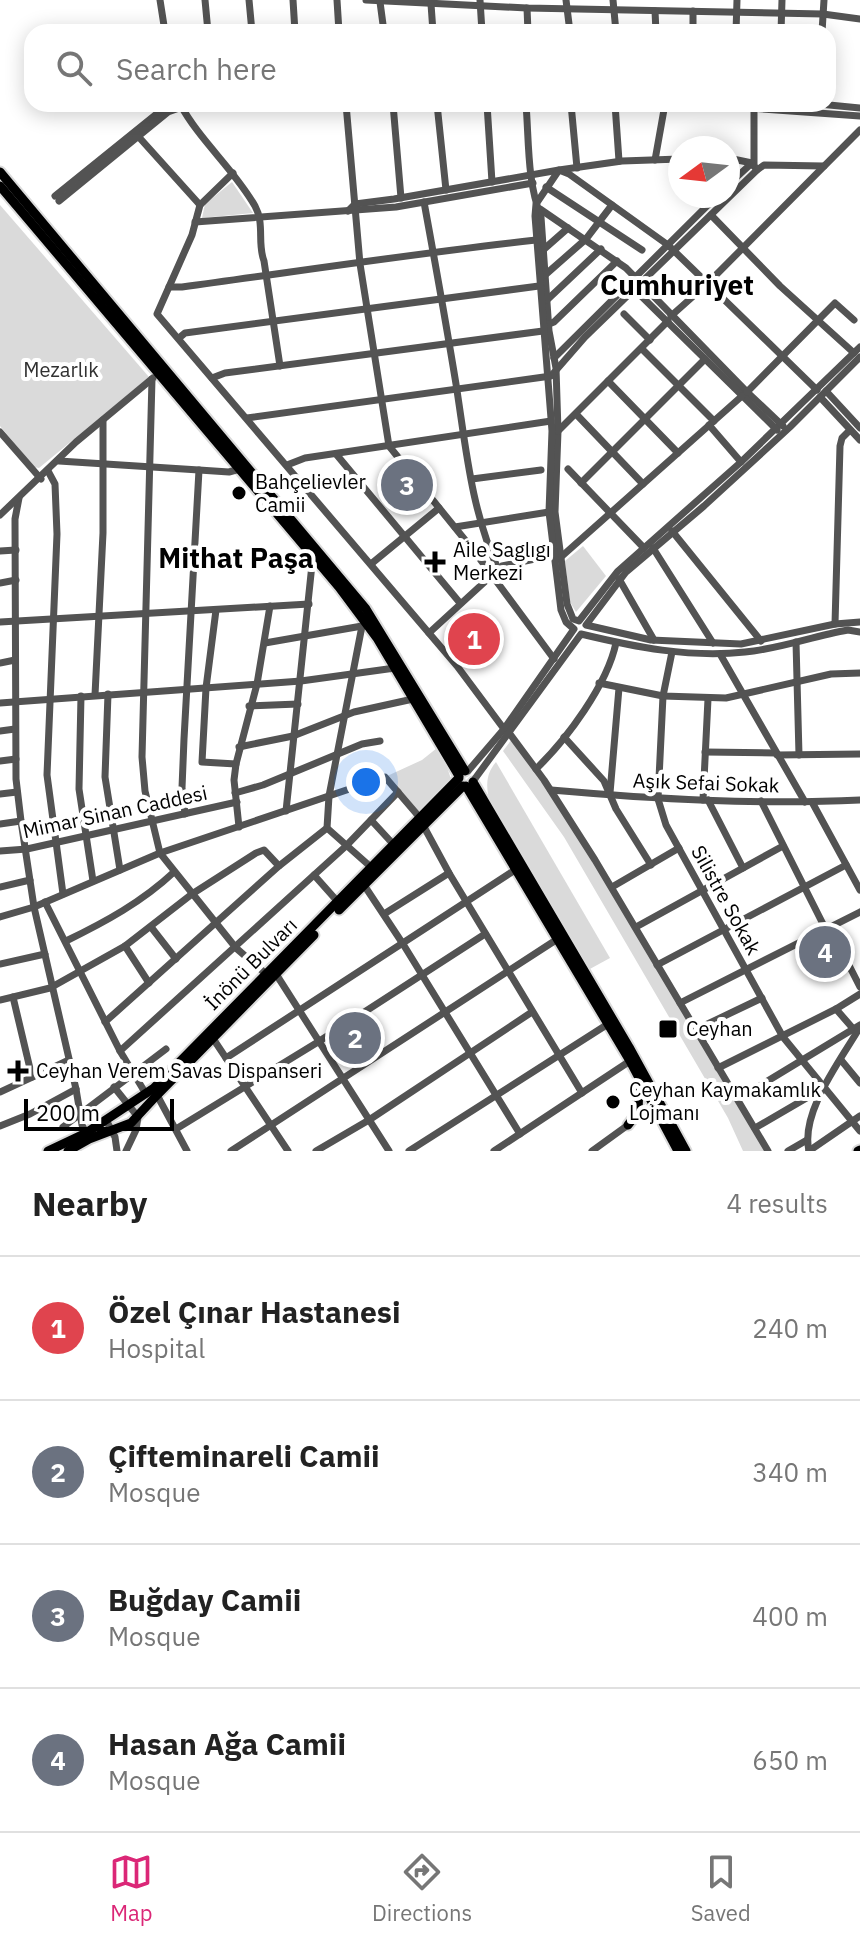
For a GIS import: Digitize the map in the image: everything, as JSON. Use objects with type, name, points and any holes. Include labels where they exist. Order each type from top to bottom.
[{"type":"main road","points":[[0,172],[131,335]]},
{"type":"main road","points":[[0,186],[366,609],[653,1096],[678,1151]]},
{"type":"main road","points":[[154,361],[155,376],[313,555],[395,668],[466,779],[556,940],[639,1079],[653,1096]]},
{"type":"main road","name":"İnönü Bulvarı","points":[[68,1151],[89,1139],[113,1132],[138,1117],[151,1094],[364,885],[466,779]]},
{"type":"main road","name":"İnönü Bulvarı","points":[[48,1151],[86,1133],[151,1094],[212,1037],[394,845],[422,822]]},
{"type":"main road","points":[[638,1112],[639,1079]]},
{"type":"main road","points":[[628,1125],[653,1096]]},
{"type":"main road","points":[[628,1125],[658,1107]]},
{"type":"main road","points":[[658,1107],[686,1151]]},
{"type":"street","points":[[160,0],[164,24]]},
{"type":"street","points":[[205,0],[207,24]]},
{"type":"street","points":[[249,0],[251,24]]},
{"type":"street","points":[[293,0],[294,24]]},
{"type":"street","points":[[337,0],[338,24]]},
{"type":"street","points":[[366,0],[431,4],[566,4],[655,11],[823,14],[860,19]]},
{"type":"street","points":[[613,0],[616,24]]},
{"type":"street","points":[[635,10],[636,0]]},
{"type":"street","points":[[682,12],[683,0]]},
{"type":"street","points":[[736,24],[737,0]]},
{"type":"street","points":[[781,24],[782,0]]},
{"type":"street","points":[[822,24],[824,0]]},
{"type":"street","points":[[385,24],[386,1]]},
{"type":"street","points":[[480,3],[481,24]]},
{"type":"street","points":[[431,4],[432,24]]},
{"type":"street","points":[[566,4],[569,24]]},
{"type":"street","points":[[655,11],[656,24]]},
{"type":"street","points":[[693,11],[693,24]]},
{"type":"street","points":[[836,106],[860,108]]},
{"type":"street","points":[[57,199],[160,112]]},
{"type":"street","points":[[136,134],[168,112]]},
{"type":"street","points":[[186,112],[233,173],[260,217],[260,250],[280,366]]},
{"type":"street","points":[[347,112],[353,209],[389,446],[495,572],[554,659]]},
{"type":"street","points":[[394,112],[401,198]]},
{"type":"street","points":[[438,112],[446,190]]},
{"type":"street","points":[[488,112],[492,182]]},
{"type":"street","points":[[527,112],[546,363],[551,375],[558,431],[555,512],[561,610],[566,622],[577,631],[616,643],[672,652],[720,654],[747,652],[839,632],[860,632]]},
{"type":"street","points":[[572,112],[577,168]]},
{"type":"street","points":[[616,112],[619,161]]},
{"type":"street","points":[[655,160],[664,112]]},
{"type":"street","points":[[247,418],[551,375],[638,279],[711,215],[754,166],[754,112]]},
{"type":"street","points":[[818,112],[860,116]]},
{"type":"street","points":[[558,431],[860,130]]},
{"type":"street","points":[[136,134],[200,205]]},
{"type":"street","points":[[195,222],[424,202],[532,179],[559,170],[619,161],[668,159]]},
{"type":"street","points":[[740,162],[754,166],[824,166]]},
{"type":"street","points":[[740,176],[754,166]]},
{"type":"street","points":[[536,204],[559,170]]},
{"type":"street","points":[[559,170],[569,174],[671,248],[860,428]]},
{"type":"street","points":[[233,173],[200,205],[157,314],[429,633],[536,769],[612,887],[768,1151]]},
{"type":"street","points":[[353,209],[492,182],[532,179]]},
{"type":"street","points":[[546,187],[642,250]]},
{"type":"street","points":[[424,202],[479,523],[495,572]]},
{"type":"street","points":[[536,204],[638,279],[705,359],[745,394]]},
{"type":"street","points":[[536,204],[541,217],[554,358],[551,375],[549,512],[569,614],[582,623],[654,640],[713,643],[761,641],[835,624],[860,622]]},
{"type":"street","points":[[545,275],[586,239],[612,205]]},
{"type":"street","points":[[671,248],[706,208]]},
{"type":"street","points":[[582,623],[619,579],[858,356],[818,321],[711,215]]},
{"type":"street","points":[[543,250],[568,228]]},
{"type":"street","points":[[169,287],[536,240]]},
{"type":"street","points":[[547,300],[601,249]]},
{"type":"street","points":[[549,324],[617,261]]},
{"type":"street","points":[[179,338],[185,333],[539,286]]},
{"type":"street","points":[[631,287],[670,319],[781,429]]},
{"type":"street","points":[[546,363],[631,287]]},
{"type":"street","points":[[429,633],[495,572],[557,556],[612,513],[745,394],[835,303],[854,320]]},
{"type":"street","points":[[624,314],[650,340]]},
{"type":"street","points":[[212,378],[225,373],[543,331]]},
{"type":"street","points":[[642,349],[679,385],[741,462]]},
{"type":"street","points":[[581,483],[705,359]]},
{"type":"street","points":[[0,515],[41,479],[76,442],[155,376]]},
{"type":"street","points":[[155,376],[142,773],[160,853],[236,948],[271,974],[389,1151]]},
{"type":"street","points":[[608,381],[678,453]]},
{"type":"street","points":[[821,393],[860,440]]},
{"type":"street","points":[[576,414],[643,484]]},
{"type":"street","points":[[95,695],[105,465],[103,420]]},
{"type":"street","points":[[287,465],[305,458],[551,421]]},
{"type":"street","points":[[582,623],[618,571],[781,429]]},
{"type":"street","points":[[835,624],[840,446],[842,438],[850,430]]},
{"type":"street","points":[[0,432],[41,479]]},
{"type":"street","points":[[0,449],[8,442]]},
{"type":"street","points":[[336,454],[460,603]]},
{"type":"street","points":[[59,461],[229,472],[240,469]]},
{"type":"street","points":[[568,469],[644,548]]},
{"type":"street","points":[[185,814],[182,788],[199,470]]},
{"type":"street","points":[[472,479],[541,470]]},
{"type":"street","points":[[48,471],[55,484],[57,534],[47,775],[63,894]]},
{"type":"street","points":[[19,498],[15,519],[17,792],[34,907],[86,1133]]},
{"type":"street","points":[[371,564],[439,508]]},
{"type":"street","points":[[455,527],[549,512]]},
{"type":"street","points":[[672,531],[761,641]]},
{"type":"street","points":[[653,548],[713,643]]},
{"type":"street","points":[[0,551],[16,550]]},
{"type":"street","points":[[286,811],[313,555]]},
{"type":"street","points":[[619,579],[654,640]]},
{"type":"street","points":[[0,583],[16,580]]},
{"type":"street","points":[[0,622],[309,604]]},
{"type":"street","points":[[239,827],[236,764],[257,684],[270,606]]},
{"type":"street","points":[[216,610],[206,688],[202,762],[236,764]]},
{"type":"street","points":[[577,631],[585,631],[582,623]]},
{"type":"street","points":[[105,1022],[279,866],[327,828],[329,796],[364,624],[306,638],[265,643]]},
{"type":"street","points":[[466,779],[507,731],[577,631]]},
{"type":"street","points":[[507,731],[554,659],[577,631]]},
{"type":"street","points":[[796,642],[799,755]]},
{"type":"street","points":[[536,769],[564,737],[599,683],[613,660],[616,643]]},
{"type":"street","name":"Silistre Sokak","points":[[672,652],[663,696],[658,799],[666,825],[783,1037],[856,1118],[860,1131]]},
{"type":"street","points":[[720,654],[776,754],[860,890]]},
{"type":"street","points":[[0,663],[15,660]]},
{"type":"street","points":[[0,703],[301,681],[395,668]]},
{"type":"street","points":[[599,683],[663,696],[708,699],[742,696],[831,674],[860,673]]},
{"type":"street","points":[[610,795],[619,688]]},
{"type":"street","points":[[108,694],[105,777],[120,870]]},
{"type":"street","points":[[81,696],[78,780],[93,881]]},
{"type":"street","points":[[239,747],[293,736],[344,716],[413,699]]},
{"type":"street","points":[[708,699],[705,800],[743,868]]},
{"type":"street","points":[[249,706],[298,704]]},
{"type":"street","points":[[0,731],[15,729]]},
{"type":"street","points":[[564,737],[604,781],[651,865]]},
{"type":"street","points":[[235,793],[380,741]]},
{"type":"street","points":[[705,752],[860,754]]},
{"type":"street","points":[[0,761],[16,759]]},
{"type":"street","points":[[0,917],[34,907],[160,853],[385,777],[422,822],[466,902],[582,1093]]},
{"type":"street","name":"Aşık Sefai Sokak","points":[[551,790],[658,799],[860,800]]},
{"type":"street","points":[[0,794],[17,792]]},
{"type":"street","points":[[120,1051],[346,846],[398,792]]},
{"type":"street","points":[[761,801],[860,987]]},
{"type":"street","name":"Mimar Sinan Caddesi","points":[[0,851],[27,849],[237,802]]},
{"type":"street","points":[[371,820],[394,845]]},
{"type":"street","points":[[0,824],[21,821]]},
{"type":"street","points":[[327,828],[372,868]]},
{"type":"street","points":[[636,927],[783,846]]},
{"type":"street","points":[[612,887],[679,848]]},
{"type":"street","points":[[0,1000],[53,986],[82,971],[125,946],[232,867],[264,850],[279,866]]},
{"type":"street","points":[[657,965],[846,865]]},
{"type":"street","points":[[226,1058],[515,870]]},
{"type":"street","points":[[66,941],[117,915],[174,872]]},
{"type":"street","points":[[384,914],[449,873]]},
{"type":"street","points":[[314,875],[338,902]]},
{"type":"street","points":[[0,887],[30,880]]},
{"type":"street","points":[[364,885],[520,1134]]},
{"type":"street","points":[[45,902],[132,1075],[151,1094],[176,1129],[187,1151]]},
{"type":"street","points":[[680,1003],[860,912]]},
{"type":"street","points":[[151,927],[176,959]]},
{"type":"street","points":[[176,1129],[485,934]]},
{"type":"street","points":[[231,1151],[556,940]]},
{"type":"street","points":[[125,946],[149,983]]},
{"type":"street","points":[[0,964],[45,954]]},
{"type":"street","points":[[718,1068],[783,1037],[860,994]]},
{"type":"street","points":[[13,997],[32,1077]]},
{"type":"street","points":[[695,1030],[762,998]]},
{"type":"street","points":[[836,1009],[858,1030]]},
{"type":"street","points":[[316,1151],[369,1120],[532,1012]]},
{"type":"street","points":[[409,1151],[608,1024]]},
{"type":"street","points":[[738,1099],[801,1060],[858,1030]]},
{"type":"street","points":[[856,1118],[809,1151],[807,1128],[816,1102],[858,1030]]},
{"type":"street","points":[[212,1037],[288,1151]]},
{"type":"street","points":[[63,1127],[166,1049]]},
{"type":"street","points":[[0,1092],[69,1060]]},
{"type":"street","points":[[841,1060],[860,1083]]},
{"type":"street","points":[[494,1151],[630,1061]]},
{"type":"street","points":[[114,1087],[138,1117],[136,1130],[126,1151]]},
{"type":"street","points":[[755,1128],[825,1087]]},
{"type":"street","points":[[0,1126],[76,1089]]},
{"type":"street","points":[[106,1120],[117,1149]]},
{"type":"street","points":[[592,1151],[628,1125]]},
{"type":"street","points":[[117,1149],[120,1140],[124,1139],[126,1151]]},
{"type":"street","points":[[788,1151],[807,1140]]},
{"type":"green space","points":[[232,182],[253,213],[202,218],[205,204]]},
{"type":"green space","name":"Mezarlık","points":[[0,205],[149,377],[39,468],[34,467],[0,426]]},
{"type":"green space","points":[[583,546],[606,576],[576,612],[570,602],[565,561]]},
{"type":"green space","points":[[512,739],[544,780],[768,1151],[743,1151],[728,1118],[564,837],[503,751]]},
{"type":"green space","points":[[437,748],[451,779],[420,814],[385,777],[422,760]]},
{"type":"green space","points":[[496,762],[610,958],[588,970],[490,804],[487,782]]},
{"type":"place","name":"Buğday Camii","points":[[407,485]]},
{"type":"place","name":"Bahçelievler Camii","points":[[239,493]]},
{"type":"place","name":"Aile Saglıgı Merkezi","points":[[435,562]]},
{"type":"place","name":"Özel Çınar Hastanesi","points":[[474,639]]},
{"type":"place","name":"Hasan Ağa Camii","points":[[825,952]]},
{"type":"place","name":"Ceyhan","points":[[668,1029]]},
{"type":"place","name":"Çifteminareli Camii","points":[[355,1038]]},
{"type":"place","name":"Ceyhan Verem Savas Dispanseri","points":[[18,1071]]},
{"type":"place","name":"Ceyhan Kaymakamlık Lojmanı","points":[[613,1102]]},
{"type":"district","name":"Cumhuriyet","points":[[677,285]]},
{"type":"district","name":"Mithat Paşa","points":[[236,558]]}]
